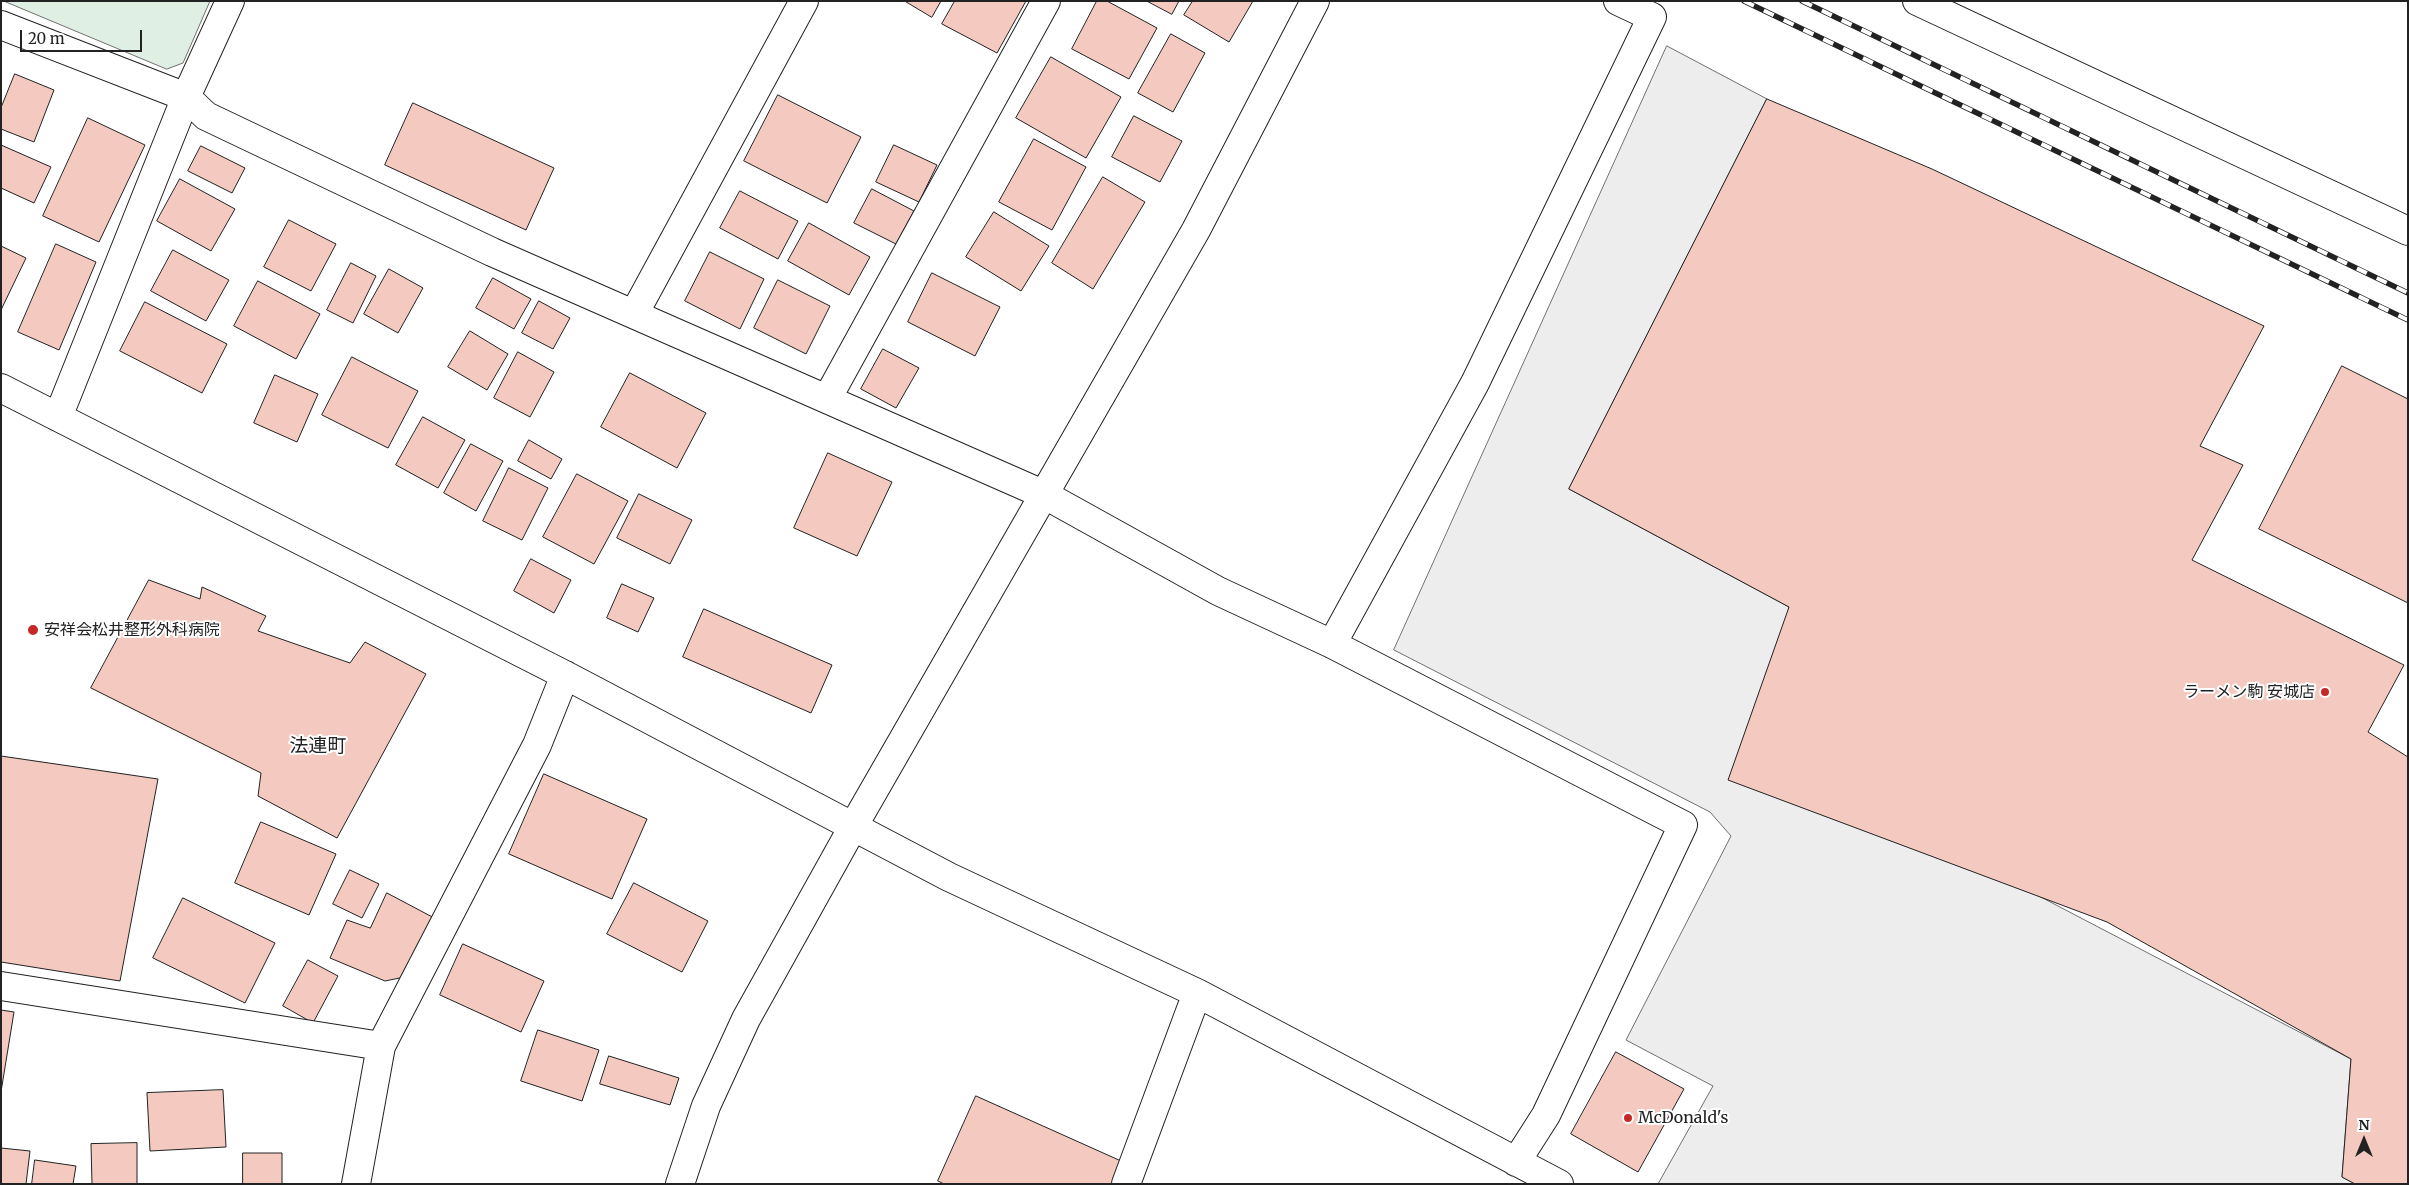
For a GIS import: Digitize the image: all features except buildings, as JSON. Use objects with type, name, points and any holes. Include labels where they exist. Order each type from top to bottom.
[{"type":"street","points":[[58,417],[186,97],[230,1]]},
{"type":"street","points":[[634,314],[804,1]]},
{"type":"street","points":[[827,399],[1046,1]]},
{"type":"street","points":[[680,1184],[706,1106],[746,1018],[854,825],[1196,230],[1315,1]]},
{"type":"street","points":[[1332,644],[1475,383],[1652,17],[1618,1]]},
{"type":"street","points":[[1917,1],[2408,231]]},
{"type":"street","points":[[1,25],[186,97],[206,116],[483,248],[1045,495],[1218,592],[1332,644],[1683,825],[1546,1115],[1516,1162]]},
{"type":"street","points":[[1,388],[565,675],[854,825],[949,877],[1197,993],[1559,1184]]},
{"type":"street","points":[[356,1184],[382,1046],[537,745],[565,675]]},
{"type":"street","points":[[1,986],[382,1046]]},
{"type":"street","points":[[1126,1184],[1197,993]]},
{"type":"green space","points":[[4,1],[210,1],[183,63],[167,69]]},
{"type":"shaded area","points":[[1667,46],[1767,99],[1569,489],[1789,607],[1989,870],[2351,1059],[2342,1177],[2355,1184],[1658,1184],[1713,1086],[1626,1040],[1731,836],[1710,812],[1394,650]]},
{"type":"railway","points":[[1744,1],[2408,320]]},
{"type":"railway","points":[[1802,1],[2408,293]]},
{"type":"place","name":"安祥会松井整形外科病院","points":[[33,630]]},
{"type":"place","name":"ラーメン駒 安城店","points":[[2325,692]]},
{"type":"place","name":"McDonald's","points":[[1628,1118]]},
{"type":"district","name":"法連町","points":[[318,747]]}]
